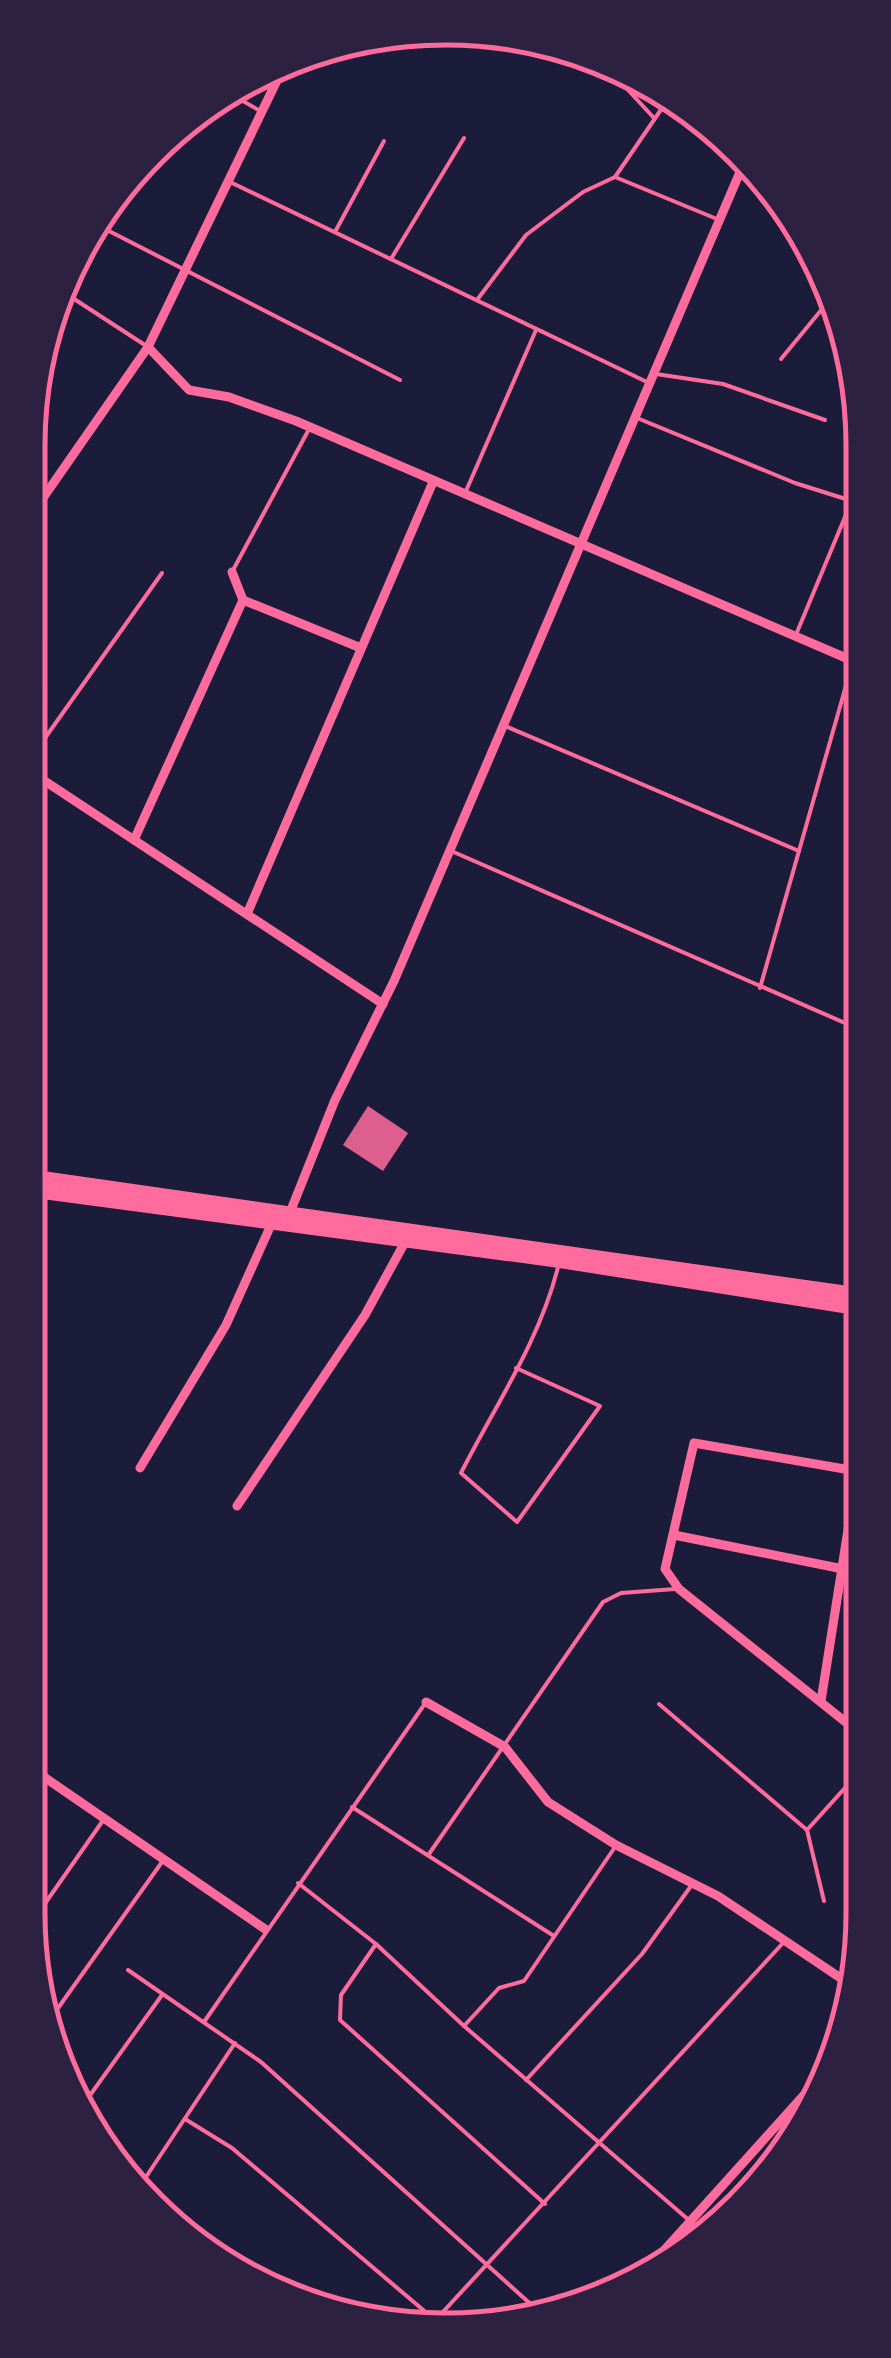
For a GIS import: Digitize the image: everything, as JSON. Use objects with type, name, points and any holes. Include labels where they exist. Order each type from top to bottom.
[{"type":"main road","points":[[45,1179],[405,1242],[559,1255],[846,1306]]},
{"type":"main road","points":[[45,1192],[272,1225],[290,1220],[846,1293]]},
{"type":"street","points":[[45,494],[148,347],[276,82]]},
{"type":"street","points":[[290,1220],[335,1100],[383,1004],[739,173]]},
{"type":"street","points":[[148,347],[189,390],[230,397],[310,428],[578,546],[846,657]]},
{"type":"street","points":[[247,914],[433,482]]},
{"type":"street","points":[[232,572],[244,600],[361,648]]},
{"type":"street","points":[[134,840],[244,600]]},
{"type":"street","points":[[45,781],[383,1004]]},
{"type":"street","points":[[140,1468],[226,1326],[272,1225]]},
{"type":"street","points":[[237,1506],[365,1315],[405,1242]]},
{"type":"street","points":[[846,1470],[694,1444],[665,1569],[680,1589],[846,1721]]},
{"type":"street","points":[[674,1535],[846,1571]]},
{"type":"street","points":[[821,1700],[846,1548]]},
{"type":"street","points":[[426,1702],[505,1748],[548,1802],[616,1845],[693,1883],[786,1939],[841,1978]]},
{"type":"street","points":[[45,1778],[265,1930]]},
{"type":"street","points":[[671,2244],[799,2101]]},
{"type":"lane","points":[[626,88],[654,118]]},
{"type":"lane","points":[[242,101],[262,112]]},
{"type":"lane","points":[[476,300],[526,235],[583,192],[615,177],[661,108]]},
{"type":"lane","points":[[391,259],[464,138]]},
{"type":"lane","points":[[334,232],[384,141]]},
{"type":"lane","points":[[615,177],[718,220]]},
{"type":"lane","points":[[228,181],[536,329],[650,378],[724,384],[825,420]]},
{"type":"lane","points":[[109,230],[400,380]]},
{"type":"lane","points":[[73,298],[148,347]]},
{"type":"lane","points":[[780,359],[822,308]]},
{"type":"lane","points":[[464,495],[536,329]]},
{"type":"lane","points":[[633,416],[795,483],[846,498]]},
{"type":"lane","points":[[232,572],[310,428]]},
{"type":"lane","points":[[795,636],[846,514]]},
{"type":"lane","points":[[45,738],[162,573]]},
{"type":"lane","points":[[760,988],[846,698]]},
{"type":"lane","points":[[502,725],[799,851]]},
{"type":"lane","points":[[450,850],[846,1023]]},
{"type":"lane","points":[[516,1368],[600,1406],[516,1522],[461,1473],[548,1306],[559,1255]]},
{"type":"lane","points":[[429,1854],[603,1602],[622,1594],[680,1589]]},
{"type":"lane","points":[[204,2022],[426,1702]]},
{"type":"lane","points":[[659,1704],[808,1830],[824,1901]]},
{"type":"lane","points":[[808,1830],[846,1787]]},
{"type":"lane","points":[[352,1807],[555,1937]]},
{"type":"lane","points":[[45,1903],[104,1819]]},
{"type":"lane","points":[[464,2026],[499,1988],[524,1980],[616,1845]]},
{"type":"lane","points":[[57,2009],[164,1860]]},
{"type":"lane","points":[[298,1883],[376,1944],[464,2026],[695,2225]]},
{"type":"lane","points":[[526,2080],[642,1954],[693,1883]]},
{"type":"lane","points":[[441,2313],[786,1939]]},
{"type":"lane","points":[[376,1944],[341,1995],[340,2020],[544,2204]]},
{"type":"lane","points":[[128,1970],[235,2044],[531,2303]]},
{"type":"lane","points":[[89,2096],[162,1995]]},
{"type":"lane","points":[[145,2178],[235,2044]]},
{"type":"lane","points":[[184,2118],[232,2148],[425,2312]]},
{"type":"building","points":[[368,1106],[408,1133],[383,1171],[343,1145]]}]
